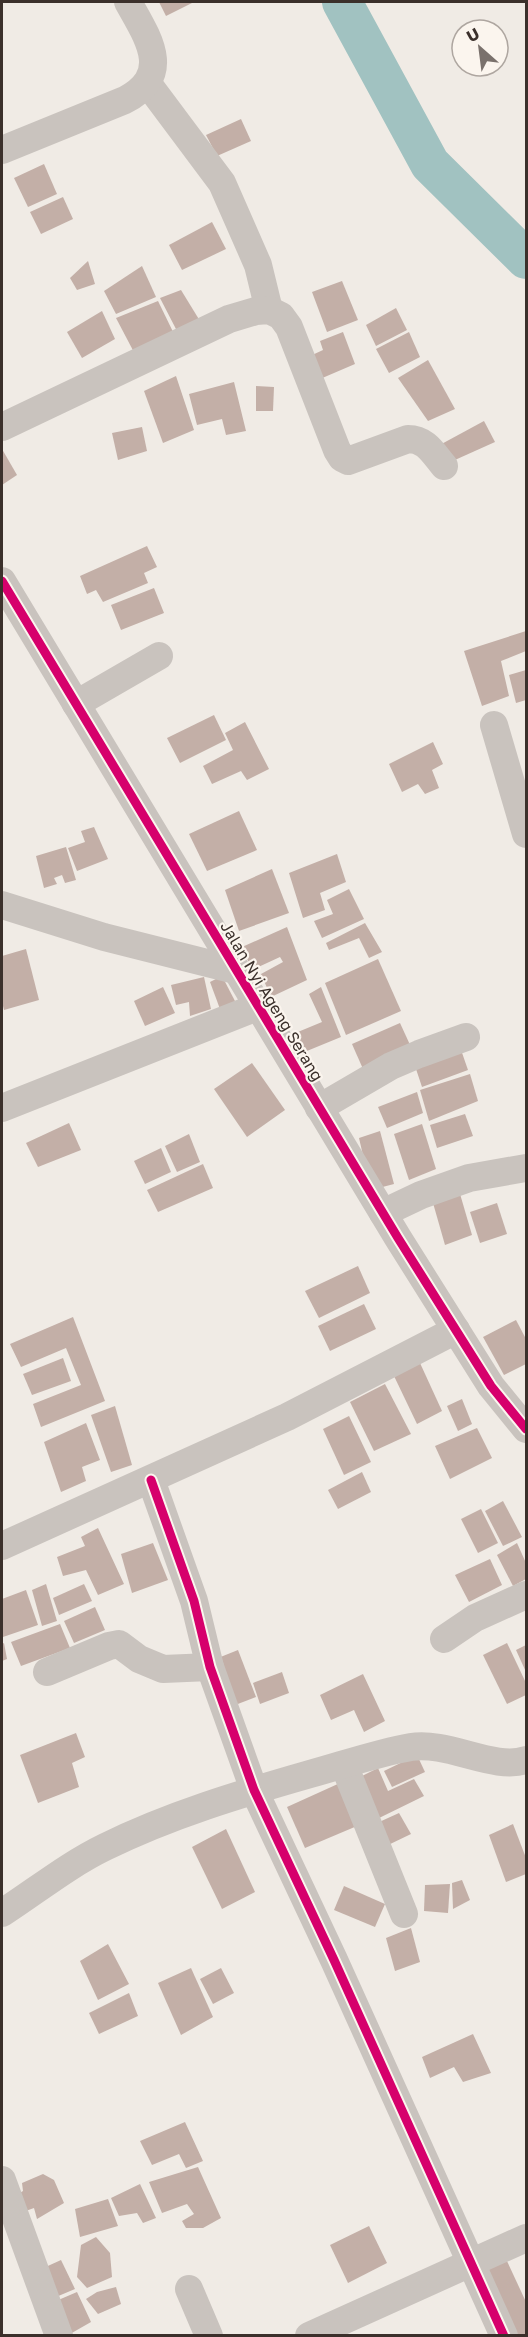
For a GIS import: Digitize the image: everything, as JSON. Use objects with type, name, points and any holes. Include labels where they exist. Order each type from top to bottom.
[{"type":"street","points":[[2,150],[125,100],[138,93],[147,84],[152,72],[153,55],[148,38],[128,2]]},
{"type":"street","points":[[147,84],[222,183],[258,265],[269,310]]},
{"type":"street","points":[[2,428],[229,320],[256,311],[269,310],[281,316],[289,327],[342,458],[348,461],[408,439],[418,439],[424,442],[444,466]]},
{"type":"street","name":"Jalan Nyi Ageng Serang","points":[[2,581],[383,1214],[491,1386],[526,1430]]},
{"type":"street","points":[[76,704],[159,656]]},
{"type":"street","points":[[494,725],[526,834]]},
{"type":"street","points":[[2,905],[104,937],[235,970]]},
{"type":"street","points":[[2,1108],[257,1007]]},
{"type":"street","points":[[319,1108],[391,1066],[466,1037]]},
{"type":"street","points":[[383,1214],[420,1195],[469,1178],[526,1168]]},
{"type":"street","points":[[2,1546],[287,1417],[456,1330]]},
{"type":"street","points":[[151,1480],[194,1601],[210,1667],[254,1790],[504,2336]]},
{"type":"street","points":[[444,1639],[475,1618],[526,1595]]},
{"type":"street","points":[[47,1672],[119,1644],[139,1659],[158,1668],[210,1667]]},
{"type":"street","points":[[2,1913],[72,1865],[104,1847],[164,1821],[254,1790],[411,1747],[429,1746],[504,1762],[526,1760]]},
{"type":"street","points":[[344,1765],[404,1914]]},
{"type":"street","points":[[2,2180],[59,2336]]},
{"type":"street","points":[[309,2336],[526,2238]]},
{"type":"street","points":[[189,2289],[209,2336]]},
{"type":"building","points":[[159,2],[194,2],[166,16]]},
{"type":"building","points":[[241,119],[251,141],[217,156],[206,135]]},
{"type":"building","points":[[44,164],[57,194],[28,207],[14,178]]},
{"type":"building","points":[[63,197],[73,219],[41,234],[30,212]]},
{"type":"building","points":[[212,222],[226,249],[182,270],[169,245]]},
{"type":"building","points":[[88,261],[95,284],[77,290],[70,278]]},
{"type":"building","points":[[142,266],[156,297],[116,314],[104,291]]},
{"type":"building","points":[[342,281],[358,320],[327,332],[312,292]]},
{"type":"building","points":[[181,290],[200,321],[177,331],[160,298]]},
{"type":"building","points":[[158,301],[177,340],[137,358],[116,318]]},
{"type":"building","points":[[396,308],[407,330],[376,346],[366,325]]},
{"type":"building","points":[[102,311],[115,339],[82,358],[67,332]]},
{"type":"building","points":[[343,332],[355,364],[320,379],[310,356],[323,350],[320,341]]},
{"type":"building","points":[[409,332],[420,357],[389,373],[376,349]]},
{"type":"building","points":[[428,360],[455,409],[428,421],[398,378]]},
{"type":"building","points":[[176,376],[194,430],[163,443],[144,391]]},
{"type":"building","points":[[234,382],[246,431],[226,435],[222,419],[197,425],[189,394]]},
{"type":"building","points":[[256,386],[274,387],[273,411],[256,411]]},
{"type":"building","points":[[484,421],[495,442],[446,464],[436,447]]},
{"type":"building","points":[[142,427],[147,451],[118,460],[112,433]]},
{"type":"building","points":[[2,449],[17,475],[2,485]]},
{"type":"building","points":[[147,546],[157,567],[144,573],[148,583],[103,602],[96,590],[87,594],[80,576]]},
{"type":"building","points":[[154,588],[164,613],[121,630],[111,605]]},
{"type":"building","points":[[526,631],[526,651],[501,661],[509,696],[482,706],[464,651]]},
{"type":"building","points":[[526,670],[526,700],[516,703],[509,675]]},
{"type":"building","points":[[214,715],[226,740],[180,763],[167,738]]},
{"type":"building","points":[[245,722],[269,769],[247,780],[241,771],[212,784],[203,766],[233,750],[225,733]]},
{"type":"building","points":[[433,742],[443,764],[432,770],[439,788],[425,794],[418,784],[402,792],[389,764]]},
{"type":"building","points":[[239,811],[257,850],[207,871],[189,834]]},
{"type":"building","points":[[94,827],[108,859],[77,871],[68,848],[85,842],[81,831]]},
{"type":"building","points":[[66,847],[76,880],[65,883],[62,875],[54,878],[57,884],[44,888],[36,856]]},
{"type":"building","points":[[337,854],[346,882],[320,893],[325,910],[303,918],[289,873]]},
{"type":"building","points":[[272,869],[289,913],[239,931],[225,890]]},
{"type":"building","points":[[349,889],[364,919],[322,938],[314,921],[333,914],[327,900]]},
{"type":"building","points":[[365,923],[382,952],[369,958],[359,938],[329,950],[326,943]]},
{"type":"building","points":[[287,927],[307,980],[271,997],[261,974],[283,962],[280,957],[252,970],[242,947]]},
{"type":"building","points":[[26,949],[39,1000],[4,1010],[2,956]]},
{"type":"building","points":[[378,959],[401,1011],[346,1035],[325,983]]},
{"type":"building","points":[[222,976],[236,1003],[220,1009],[210,982]]},
{"type":"building","points":[[204,977],[211,1009],[190,1016],[189,1002],[176,1005],[171,985]]},
{"type":"building","points":[[163,987],[175,1013],[145,1026],[134,1001]]},
{"type":"building","points":[[321,987],[341,1037],[302,1053],[293,1034],[322,1022],[309,994]]},
{"type":"building","points":[[400,1023],[411,1047],[363,1069],[352,1044]]},
{"type":"building","points":[[460,1047],[468,1070],[422,1087],[414,1063]]},
{"type":"building","points":[[252,1063],[285,1110],[247,1137],[214,1089]]},
{"type":"building","points":[[470,1074],[478,1101],[429,1121],[420,1090]]},
{"type":"building","points":[[417,1092],[423,1113],[387,1128],[378,1107]]},
{"type":"building","points":[[465,1114],[473,1136],[437,1148],[430,1125]]},
{"type":"building","points":[[69,1123],[81,1150],[38,1167],[26,1143]]},
{"type":"building","points":[[422,1124],[436,1169],[409,1180],[394,1134]]},
{"type":"building","points":[[380,1131],[394,1184],[371,1190],[359,1138]]},
{"type":"building","points":[[189,1134],[200,1162],[177,1172],[165,1146]]},
{"type":"building","points":[[161,1148],[171,1172],[145,1184],[134,1161]]},
{"type":"building","points":[[203,1164],[213,1188],[158,1212],[147,1190]]},
{"type":"building","points":[[458,1187],[472,1235],[445,1245],[431,1196]]},
{"type":"building","points":[[497,1203],[507,1234],[480,1243],[470,1212]]},
{"type":"building","points":[[358,1266],[370,1293],[319,1318],[305,1291]]},
{"type":"building","points":[[364,1304],[376,1329],[330,1351],[318,1326]]},
{"type":"building","points":[[73,1317],[105,1401],[41,1427],[33,1404],[81,1385],[66,1348],[21,1367],[10,1344]]},
{"type":"building","points":[[516,1320],[526,1339],[526,1364],[504,1375],[483,1337]]},
{"type":"building","points":[[63,1358],[71,1381],[32,1395],[23,1374]]},
{"type":"building","points":[[420,1363],[442,1411],[417,1424],[394,1376]]},
{"type":"building","points":[[385,1384],[411,1434],[374,1451],[350,1402]]},
{"type":"building","points":[[462,1399],[472,1424],[458,1431],[447,1406]]},
{"type":"building","points":[[115,1406],[132,1465],[111,1472],[91,1415]]},
{"type":"building","points":[[349,1416],[371,1462],[344,1475],[323,1429]]},
{"type":"building","points":[[86,1423],[100,1460],[82,1467],[86,1481],[61,1492],[44,1442]]},
{"type":"building","points":[[477,1428],[492,1458],[450,1479],[435,1446]]},
{"type":"building","points":[[362,1472],[371,1492],[338,1509],[328,1490]]},
{"type":"building","points":[[503,1501],[522,1537],[503,1546],[485,1511]]},
{"type":"building","points":[[481,1509],[498,1543],[478,1553],[461,1519]]},
{"type":"building","points":[[98,1528],[124,1584],[98,1595],[86,1570],[63,1576],[57,1557],[85,1546],[81,1537]]},
{"type":"building","points":[[153,1543],[168,1580],[132,1593],[121,1554]]},
{"type":"building","points":[[517,1543],[526,1563],[526,1579],[513,1586],[497,1555]]},
{"type":"building","points":[[490,1559],[502,1585],[469,1602],[455,1575]]},
{"type":"building","points":[[46,1584],[57,1621],[42,1626],[32,1590]]},
{"type":"building","points":[[84,1584],[92,1601],[59,1615],[53,1598]]},
{"type":"building","points":[[26,1590],[38,1625],[3,1637],[2,1599]]},
{"type":"building","points":[[95,1607],[105,1630],[74,1643],[64,1621]]},
{"type":"building","points":[[60,1624],[70,1648],[21,1666],[11,1642]]},
{"type":"building","points":[[4,1643],[7,1659],[2,1661],[2,1644]]},
{"type":"building","points":[[507,1643],[526,1683],[526,1695],[507,1704],[483,1655]]},
{"type":"building","points":[[526,1645],[526,1672],[516,1650]]},
{"type":"building","points":[[238,1650],[256,1697],[230,1707],[213,1660]]},
{"type":"building","points":[[282,1672],[289,1693],[260,1704],[253,1683]]},
{"type":"building","points":[[363,1674],[385,1721],[364,1732],[354,1710],[331,1720],[320,1695]]},
{"type":"building","points":[[76,1733],[85,1757],[72,1763],[79,1787],[38,1803],[20,1755]]},
{"type":"building","points":[[417,1755],[425,1772],[392,1787],[384,1771]]},
{"type":"building","points":[[378,1768],[388,1791],[414,1779],[424,1796],[375,1820],[356,1779]]},
{"type":"building","points":[[340,1783],[357,1826],[305,1848],[287,1807]]},
{"type":"building","points":[[399,1813],[411,1834],[384,1847],[377,1823]]},
{"type":"building","points":[[513,1824],[526,1858],[526,1874],[506,1882],[489,1835]]},
{"type":"building","points":[[226,1829],[255,1892],[222,1909],[192,1847]]},
{"type":"building","points":[[462,1880],[470,1900],[453,1909],[452,1883]]},
{"type":"building","points":[[450,1884],[448,1913],[424,1911],[425,1885]]},
{"type":"building","points":[[344,1886],[385,1904],[375,1927],[334,1910]]},
{"type":"building","points":[[411,1928],[420,1962],[395,1971],[386,1938]]},
{"type":"building","points":[[108,1944],[129,1984],[98,2000],[80,1961]]},
{"type":"building","points":[[191,1968],[213,2017],[181,2035],[158,1983]]},
{"type":"building","points":[[221,1968],[234,1993],[213,2004],[200,1979]]},
{"type":"building","points":[[129,1993],[138,2016],[99,2034],[89,2013]]},
{"type":"building","points":[[473,2034],[491,2073],[463,2082],[454,2067],[430,2078],[422,2057]]},
{"type":"building","points":[[185,2122],[203,2161],[186,2168],[179,2154],[152,2165],[140,2141]]},
{"type":"building","points":[[198,2167],[221,2218],[203,2228],[186,2228],[182,2221],[194,2214],[187,2204],[162,2213],[149,2182]]},
{"type":"building","points":[[43,2174],[54,2180],[64,2203],[37,2219],[34,2208],[20,2213],[15,2196],[23,2191],[22,2183]]},
{"type":"building","points":[[140,2184],[156,2218],[143,2223],[137,2213],[119,2216],[111,2198]]},
{"type":"building","points":[[108,2199],[118,2226],[80,2237],[75,2209]]},
{"type":"building","points":[[369,2226],[387,2263],[348,2283],[330,2245]]},
{"type":"building","points":[[96,2237],[110,2253],[112,2277],[87,2288],[77,2277],[81,2245]]},
{"type":"building","points":[[506,2259],[526,2302],[526,2336],[511,2336],[480,2271]]},
{"type":"building","points":[[61,2260],[75,2289],[56,2297],[39,2270]]},
{"type":"building","points":[[116,2287],[121,2304],[98,2314],[86,2299],[97,2292]]},
{"type":"building","points":[[77,2292],[91,2322],[70,2334],[56,2301]]},
{"type":"waterway","points":[[342,2],[430,164],[526,259]]},
{"type":"cycle path","points":[[2,581],[398,1238],[491,1386],[526,1429]]},
{"type":"cycle path","points":[[151,1480],[194,1601],[210,1667],[254,1790],[334,1960],[504,2336]]}]
